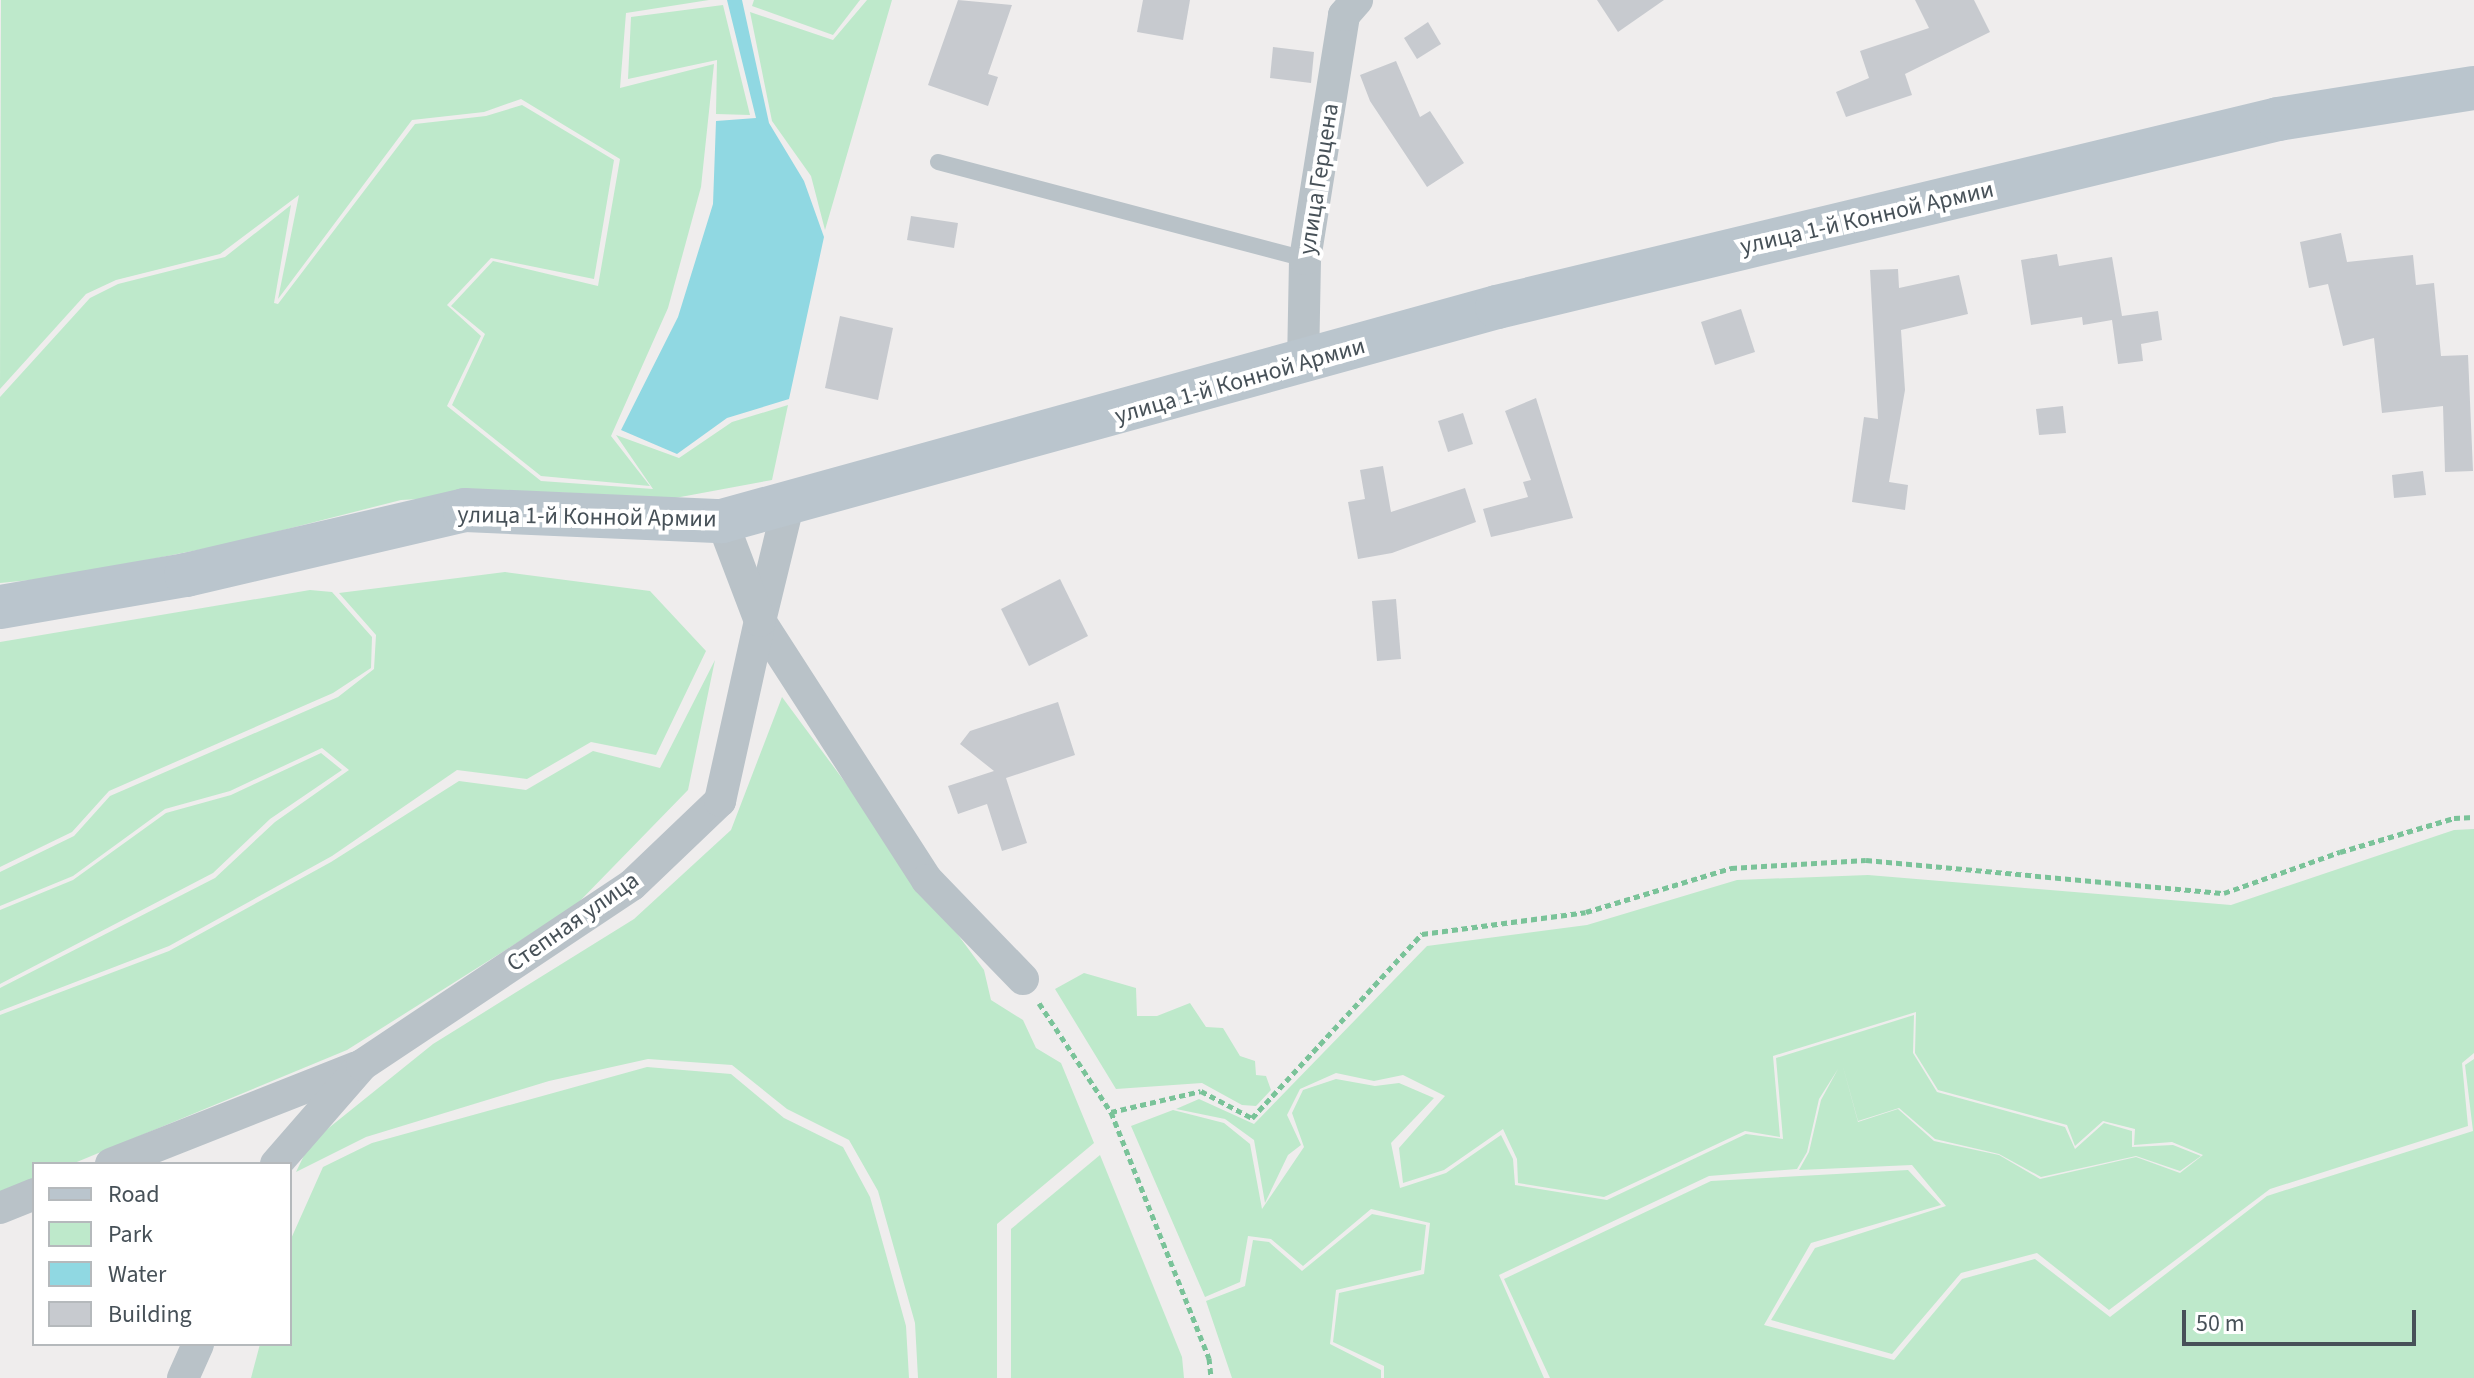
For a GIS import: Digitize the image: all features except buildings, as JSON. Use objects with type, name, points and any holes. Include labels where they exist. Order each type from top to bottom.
[{"type":"main road","name":"улица 1-й Конной Армии","points":[[0,607],[186,575],[465,510],[722,521],[788,506],[1303,364],[1497,307],[2278,119],[2474,88]]},
{"type":"street","name":"улица Герцена","points":[[1303,364],[1305,259],[1344,15],[1357,0]]},
{"type":"street","name":"Степная улица","points":[[278,1162],[362,1065],[632,885],[720,801],[788,506]]},
{"type":"street","points":[[722,521],[760,621],[927,880],[1023,979]]},
{"type":"street","points":[[116,1162],[362,1065]]},
{"type":"street","points":[[0,1208],[32,1195]]},
{"type":"street","points":[[183,1378],[197,1346]]},
{"type":"lane","points":[[938,162],[1305,259]]},
{"type":"path","points":[[1111,1112],[1201,1091],[1252,1118],[1422,934],[1586,912],[1731,868],[1866,860],[2224,893],[2354,848],[2474,817]]},
{"type":"path","points":[[1023,979],[1111,1112],[1209,1358],[1211,1378]]},
{"type":"green space","points":[[1,0],[709,0],[626,13],[620,88],[714,64],[701,187],[668,308],[611,436],[650,486],[541,476],[452,405],[485,334],[451,306],[493,261],[598,286],[620,159],[521,99],[484,112],[412,120],[278,299],[299,195],[220,254],[116,280],[86,294],[0,389]]},
{"type":"green space","points":[[754,0],[860,0],[833,35],[752,6]]},
{"type":"green space","points":[[867,0],[892,0],[825,230],[811,176],[772,121],[750,12],[833,40]]},
{"type":"green space","points":[[723,5],[750,115],[716,114],[717,60],[628,79],[631,17]]},
{"type":"green space","points":[[522,105],[614,160],[594,279],[491,258],[447,305],[481,336],[447,406],[541,481],[653,489],[616,435],[679,458],[732,422],[788,405],[772,480],[675,498],[550,492],[401,500],[228,544],[61,577],[0,583],[0,397],[90,298],[118,284],[225,257],[291,205],[274,303],[278,304],[415,124],[486,116]]},
{"type":"green space","points":[[505,572],[650,591],[706,651],[656,755],[591,742],[527,779],[457,770],[332,856],[169,946],[0,1011],[0,988],[215,878],[275,822],[349,770],[322,748],[230,791],[165,809],[73,876],[0,906],[0,872],[74,836],[110,796],[338,697],[374,669],[376,635],[339,593]]},
{"type":"green space","points":[[310,590],[332,592],[372,637],[371,668],[333,693],[109,791],[72,832],[0,867],[0,642]]},
{"type":"green space","points":[[715,660],[688,790],[574,907],[347,1050],[77,1162],[32,1162],[32,1181],[0,1193],[0,1015],[169,951],[331,862],[459,781],[526,790],[593,751],[660,768]]},
{"type":"green space","points":[[782,697],[984,970],[991,1000],[1023,1020],[1036,1048],[1061,1063],[1094,1143],[997,1224],[997,1378],[918,1378],[915,1323],[878,1191],[849,1140],[787,1109],[732,1065],[648,1059],[549,1081],[366,1137],[296,1172],[310,1143],[433,1044],[634,919],[731,830]]},
{"type":"green space","points":[[321,753],[342,770],[270,819],[213,873],[0,984],[0,910],[73,880],[166,813],[231,795]]},
{"type":"green space","points":[[2474,829],[2474,1053],[2462,1063],[2468,1126],[2270,1189],[2109,1310],[2037,1253],[1961,1273],[1892,1354],[1771,1320],[1815,1248],[1946,1206],[1912,1165],[1799,1170],[1809,1152],[1821,1100],[1838,1069],[1819,1099],[1807,1152],[1797,1169],[1709,1176],[1499,1275],[1544,1378],[1384,1378],[1384,1366],[1333,1342],[1339,1293],[1424,1274],[1430,1223],[1371,1209],[1303,1266],[1271,1239],[1248,1236],[1240,1282],[1205,1297],[1131,1126],[1173,1110],[1224,1123],[1250,1144],[1262,1209],[1304,1147],[1292,1113],[1303,1090],[1336,1079],[1375,1086],[1399,1083],[1434,1098],[1391,1143],[1400,1188],[1446,1173],[1501,1135],[1513,1159],[1515,1185],[1607,1200],[1746,1134],[1783,1139],[1776,1058],[1914,1015],[1913,1053],[1937,1092],[2065,1127],[2075,1149],[2104,1123],[2132,1131],[2132,1147],[2173,1145],[2201,1156],[2180,1171],[2136,1156],[2041,1177],[1999,1154],[1935,1139],[1899,1108],[1858,1121],[1842,1063],[1858,1122],[1898,1109],[1934,1141],[1999,1155],[2040,1179],[2136,1157],[2180,1173],[2203,1155],[2172,1142],[2134,1145],[2135,1129],[2103,1121],[2075,1146],[2067,1125],[1938,1090],[1915,1053],[1916,1012],[1773,1056],[1780,1137],[1745,1131],[1604,1197],[1518,1183],[1517,1159],[1503,1129],[1444,1170],[1403,1183],[1399,1148],[1445,1096],[1403,1075],[1374,1081],[1336,1073],[1300,1089],[1287,1115],[1301,1145],[1288,1155],[1265,1203],[1254,1140],[1225,1119],[1176,1109],[1199,1099],[1254,1124],[1427,946],[1587,925],[1737,880],[1868,875],[2231,905],[2454,830]]},
{"type":"green space","points":[[1084,973],[1136,988],[1137,1016],[1157,1016],[1190,1003],[1206,1027],[1223,1028],[1240,1056],[1255,1061],[1256,1075],[1266,1076],[1271,1090],[1256,1106],[1242,1105],[1202,1083],[1116,1089],[1055,989]]},
{"type":"green space","points":[[2474,1059],[2474,1378],[1550,1378],[1504,1279],[1711,1181],[1908,1170],[1941,1205],[1811,1243],[1764,1325],[1894,1360],[1962,1279],[2035,1259],[2110,1317],[2267,1196],[2473,1131],[2465,1065]]},
{"type":"green space","points":[[647,1067],[731,1074],[784,1118],[843,1147],[870,1197],[906,1326],[909,1378],[251,1378],[259,1346],[292,1346],[292,1237],[323,1167],[372,1143]]},
{"type":"green space","points":[[1100,1155],[1182,1357],[1184,1378],[1011,1378],[1011,1229]]},
{"type":"green space","points":[[1372,1214],[1426,1225],[1421,1270],[1336,1290],[1330,1344],[1381,1370],[1381,1378],[1232,1378],[1206,1301],[1245,1286],[1253,1240],[1269,1242],[1302,1271]]},
{"type":"water","points":[[727,0],[742,0],[769,123],[804,181],[824,237],[789,399],[727,418],[677,454],[621,430],[678,317],[713,204],[716,121],[756,118]]}]
